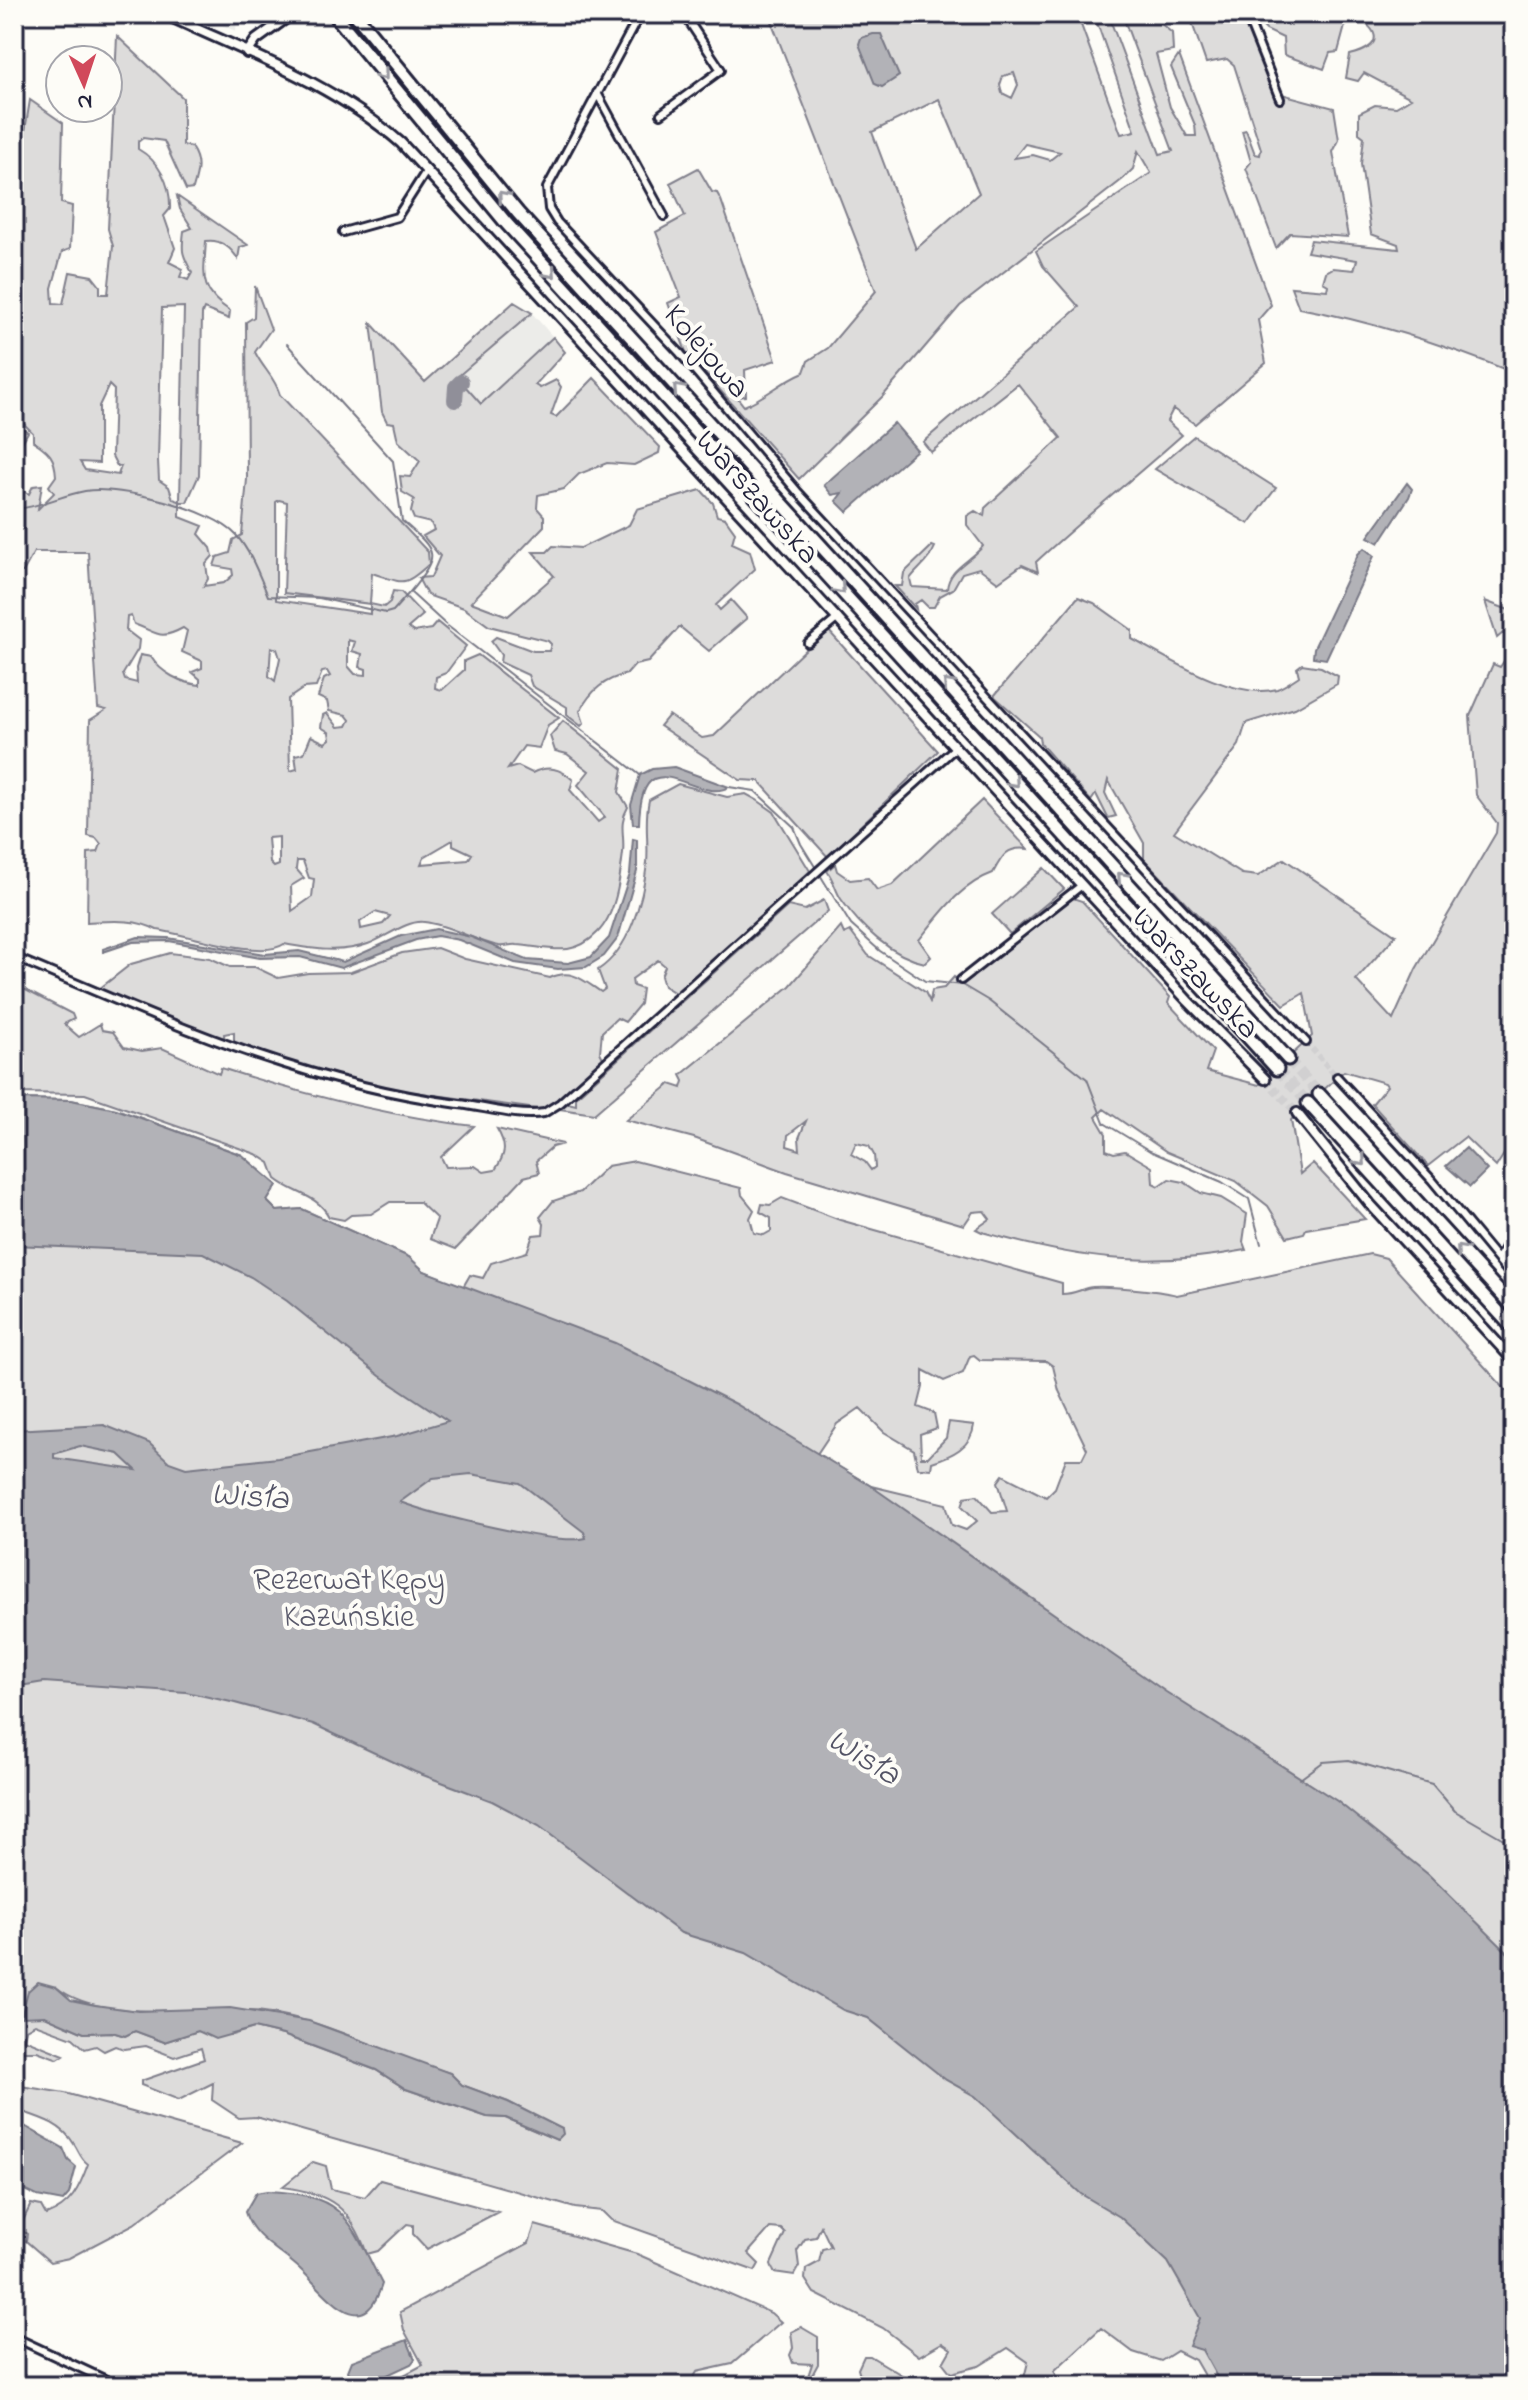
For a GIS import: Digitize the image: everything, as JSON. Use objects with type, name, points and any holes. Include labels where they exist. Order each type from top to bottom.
[{"type":"highway","points":[[334,14],[507,224],[1277,1069]]},
{"type":"highway","points":[[355,14],[518,213],[1288,1059]]},
{"type":"highway","points":[[1319,1094],[1514,1308]]},
{"type":"highway","points":[[1308,1103],[1514,1329]]},
{"type":"street","name":"Warszawska","points":[[164,14],[350,104],[390,134],[427,170],[1082,885],[1265,1079]]},
{"type":"street","points":[[247,53],[256,40],[292,14]]},
{"type":"street","points":[[640,14],[597,93],[664,216]]},
{"type":"street","points":[[661,114],[721,70],[684,14]]},
{"type":"street","points":[[1246,14],[1280,99]]},
{"type":"street","name":"Kolejowa","points":[[597,93],[547,188],[546,199],[557,222],[680,353],[837,533],[1306,1042]]},
{"type":"street","points":[[343,232],[397,217],[427,170]]},
{"type":"street","points":[[808,643],[838,618]]},
{"type":"street","points":[[14,957],[243,1053],[303,1072],[405,1097],[544,1113],[560,1103],[956,747]]},
{"type":"street","points":[[961,980],[1082,885]]},
{"type":"street","points":[[1337,1077],[1514,1279]]},
{"type":"street","points":[[1297,1113],[1370,1204],[1514,1361]]},
{"type":"street","points":[[1498,1259],[1514,1232]]},
{"type":"street","points":[[14,2337],[119,2386]]},
{"type":"shaded area","points":[[195,14],[237,14],[236,31]]},
{"type":"shaded area","points":[[532,313],[553,337],[482,405],[457,377]]},
{"type":"green space","points":[[781,14],[1053,14],[1056,18],[1077,14],[1121,134],[1135,131],[1094,14],[1108,14],[1160,154],[1173,151],[1122,14],[1152,16],[1172,33],[1173,51],[1156,54],[1170,107],[1187,136],[1196,136],[1195,125],[1171,67],[1179,55],[1271,305],[1258,320],[1266,363],[1195,424],[1173,409],[1167,421],[1182,435],[1036,562],[1038,572],[1022,565],[998,582],[979,568],[962,573],[953,589],[940,596],[934,607],[928,607],[921,600],[915,604],[916,609],[895,586],[902,586],[904,573],[932,546],[935,547],[930,557],[910,579],[912,587],[947,589],[956,570],[983,546],[967,525],[967,516],[975,511],[984,516],[985,508],[1061,438],[1018,384],[931,452],[923,442],[1079,307],[1043,266],[1036,251],[1151,173],[1138,151],[1133,169],[1123,179],[960,306],[883,396],[799,479],[686,352],[668,303],[681,297],[656,232],[685,216],[670,183],[698,168],[712,192],[717,193],[721,200],[776,360],[745,370],[746,396],[737,397],[744,406],[804,372],[808,361],[828,348],[876,291],[772,23]],"holes":[[[1014,73],[1018,85],[1012,98],[1002,93],[1000,85],[1003,76]],[[939,99],[979,193],[916,249],[872,132]],[[1025,144],[1060,152],[1050,160],[1033,155],[1014,158]]]},
{"type":"green space","points":[[1201,14],[1242,14],[1274,92],[1334,108],[1339,140],[1333,152],[1348,237],[1290,233],[1276,248],[1246,168],[1251,162],[1242,131],[1246,130],[1255,154],[1260,155],[1261,149],[1234,65],[1227,59],[1206,63],[1191,20],[1201,18]]},
{"type":"green space","points":[[1251,14],[1514,14],[1514,373],[1408,335],[1299,308],[1291,287],[1327,290],[1328,285],[1323,282],[1326,272],[1333,268],[1354,270],[1357,260],[1307,252],[1311,240],[1399,249],[1398,244],[1371,234],[1361,164],[1364,137],[1359,133],[1359,113],[1375,105],[1396,107],[1411,98],[1364,73],[1358,81],[1346,78],[1350,55],[1362,51],[1374,41],[1372,30],[1358,19],[1348,15],[1338,52],[1330,53],[1324,69],[1284,55],[1283,38],[1266,30]]},
{"type":"green space","points":[[117,36],[183,98],[183,145],[191,147],[197,162],[193,189],[186,190],[164,141],[143,138],[138,142],[138,149],[158,167],[168,191],[170,209],[164,216],[175,248],[169,262],[183,269],[180,277],[188,280],[192,273],[184,254],[183,239],[184,231],[192,228],[180,209],[177,196],[248,245],[240,247],[238,259],[225,245],[206,241],[205,281],[212,296],[230,311],[229,319],[204,309],[202,314],[199,475],[187,502],[180,502],[180,517],[203,526],[199,534],[211,548],[213,556],[206,564],[208,579],[204,586],[224,583],[233,575],[232,569],[214,566],[217,557],[230,553],[233,540],[242,535],[247,479],[246,322],[254,317],[255,286],[271,329],[255,352],[280,395],[428,552],[429,564],[408,580],[397,581],[372,573],[370,604],[384,607],[390,602],[393,591],[401,592],[423,615],[408,628],[414,632],[431,629],[437,622],[466,646],[446,673],[436,677],[435,688],[442,690],[464,670],[464,661],[478,655],[559,718],[548,725],[539,748],[524,746],[508,769],[518,766],[532,773],[554,769],[563,773],[573,780],[570,790],[598,822],[605,817],[578,785],[589,771],[567,754],[555,751],[550,736],[563,721],[623,769],[619,792],[628,807],[623,824],[618,885],[609,916],[588,941],[559,950],[499,946],[444,926],[417,922],[368,944],[347,949],[316,949],[284,944],[259,949],[157,930],[132,922],[87,922],[88,853],[98,852],[101,844],[96,838],[88,836],[90,720],[106,710],[98,708],[88,552],[34,552],[23,572],[14,572],[14,423],[28,432],[15,455],[20,490],[29,494],[33,486],[42,485],[38,509],[54,493],[49,486],[56,476],[50,455],[33,441],[33,433],[14,414],[14,62],[18,63],[21,92],[18,134],[24,137],[30,100],[44,110],[44,124],[63,124],[61,203],[72,206],[70,249],[62,252],[52,288],[53,303],[63,304],[70,272],[92,276],[100,286],[100,294],[108,294],[113,246],[108,229],[113,124],[124,124],[124,44],[117,44]],"holes":[[[184,307],[180,501],[173,499],[169,487],[159,480],[162,308]],[[109,385],[114,390],[112,456],[117,466],[121,466],[118,475],[85,470],[80,462],[99,463],[99,406]],[[276,502],[287,502],[284,593],[370,604],[370,614],[276,600]],[[131,616],[134,624],[158,634],[169,634],[183,628],[187,631],[182,652],[202,661],[202,668],[192,672],[200,679],[200,685],[172,676],[151,657],[140,655],[136,668],[137,683],[125,680],[123,674],[138,649],[139,640],[126,630],[127,617]],[[348,640],[355,642],[352,651],[362,654],[360,667],[366,669],[366,675],[355,674],[348,666]],[[271,647],[277,649],[280,658],[275,681],[269,676]],[[327,671],[330,676],[324,679],[318,697],[327,701],[329,711],[346,715],[350,720],[347,726],[338,727],[327,713],[323,715],[321,727],[329,732],[330,739],[325,743],[311,736],[304,753],[295,755],[297,769],[290,771],[288,699],[304,688],[316,687],[322,672]],[[279,837],[279,865],[274,867],[270,863],[268,838]],[[453,840],[453,845],[472,854],[468,860],[421,864],[424,857]],[[297,861],[303,861],[309,878],[314,879],[312,897],[292,911],[291,886],[304,878],[296,869]],[[375,912],[390,916],[383,924],[361,929],[360,922]]]},
{"type":"green space","points":[[514,302],[532,313],[457,377],[481,404],[553,337],[565,352],[535,385],[540,388],[556,380],[561,387],[551,415],[556,417],[594,378],[660,447],[659,453],[634,465],[607,463],[579,474],[564,489],[538,495],[537,508],[544,516],[544,526],[471,602],[508,616],[554,576],[533,552],[547,552],[553,546],[581,548],[629,525],[637,509],[701,490],[713,503],[717,516],[725,518],[735,532],[732,543],[750,551],[755,569],[716,605],[720,610],[731,600],[747,618],[709,651],[680,627],[648,662],[635,665],[627,674],[605,682],[594,691],[580,711],[584,723],[581,726],[567,715],[567,707],[532,686],[528,675],[500,662],[501,655],[491,641],[496,637],[533,651],[549,651],[551,644],[548,641],[489,626],[464,608],[427,595],[418,578],[431,577],[440,556],[423,536],[434,530],[431,523],[414,519],[411,512],[414,499],[402,492],[400,476],[410,477],[420,461],[398,441],[394,423],[387,422],[382,412],[371,323],[425,382]]},
{"type":"green space","points":[[1194,436],[1276,488],[1249,524],[1155,469]]},
{"type":"green space","points":[[1078,597],[1094,603],[1132,630],[1132,639],[1222,684],[1260,691],[1277,689],[1299,676],[1297,668],[1302,664],[1321,667],[1338,676],[1337,684],[1295,708],[1246,723],[1239,745],[1174,832],[1242,874],[1258,876],[1284,859],[1396,935],[1356,980],[1393,1020],[1416,969],[1496,833],[1497,823],[1476,795],[1470,716],[1493,664],[1500,667],[1510,652],[1509,638],[1503,633],[1497,638],[1485,601],[1514,612],[1514,1138],[1496,1167],[1465,1137],[1428,1166],[1372,1104],[1387,1086],[1385,1083],[1344,1071],[1291,1120],[1300,1174],[1313,1163],[1365,1219],[1306,1229],[1304,1233],[1287,1237],[1268,1206],[1236,1181],[1167,1152],[1104,1109],[1096,1117],[1106,1134],[1106,1150],[1114,1153],[1125,1151],[1152,1167],[1153,1183],[1159,1186],[1169,1179],[1184,1182],[1201,1193],[1221,1198],[1247,1214],[1243,1242],[1246,1250],[1210,1256],[1143,1260],[1081,1255],[982,1232],[976,1229],[990,1219],[984,1211],[973,1212],[964,1225],[787,1172],[694,1138],[626,1120],[670,1084],[682,1088],[684,1081],[681,1075],[790,986],[841,927],[844,934],[850,931],[868,955],[925,992],[930,1002],[932,990],[944,988],[954,977],[960,982],[1070,897],[1082,901],[1170,997],[1168,1003],[1213,1051],[1206,1071],[1259,1085],[1312,1036],[1304,993],[1284,1005],[1144,859],[1144,843],[1108,780],[1105,793],[1116,816],[1108,818],[1096,794],[1091,801],[1040,743],[1039,736],[994,696]],"holes":[[[806,1121],[799,1138],[800,1150],[787,1146],[788,1135]],[[856,1143],[869,1146],[874,1155],[875,1167],[871,1170],[865,1162],[851,1154]]]},
{"type":"green space","points":[[827,629],[938,751],[828,857],[759,781],[740,780],[660,726],[669,715],[702,738],[714,736]]},
{"type":"green space","points":[[678,784],[727,797],[746,794],[757,800],[774,812],[810,871],[677,994],[664,986],[661,976],[665,966],[658,960],[632,979],[633,986],[642,989],[640,1004],[625,1022],[617,1018],[602,1032],[600,1052],[604,1060],[556,1104],[544,1110],[369,1086],[234,1046],[234,1032],[224,1034],[225,1043],[99,989],[131,964],[170,953],[210,958],[230,967],[255,967],[278,978],[308,973],[351,972],[402,953],[437,948],[465,959],[550,978],[571,975],[601,992],[605,989],[598,970],[619,950],[627,937],[642,892],[647,863],[649,800]]},
{"type":"green space","points":[[982,800],[1028,849],[1010,851],[993,873],[961,892],[943,910],[919,940],[931,957],[925,963],[888,947],[857,920],[841,899],[827,871],[835,864],[837,871],[850,880],[868,878],[877,890],[892,885]]},
{"type":"green space","points":[[1044,868],[1064,889],[1010,934],[992,914]]},
{"type":"green space","points":[[824,900],[828,911],[594,1114],[560,1109],[568,1103],[576,1105],[576,1097],[788,906],[805,910]]},
{"type":"green space","points":[[14,984],[72,1014],[74,1019],[64,1024],[79,1037],[100,1024],[102,1030],[113,1032],[124,1047],[142,1051],[162,1048],[219,1074],[221,1068],[346,1103],[410,1117],[474,1126],[441,1157],[446,1167],[475,1166],[484,1172],[495,1170],[504,1150],[497,1129],[563,1144],[552,1147],[536,1161],[539,1173],[524,1177],[456,1249],[430,1239],[437,1219],[419,1202],[390,1202],[371,1214],[351,1215],[344,1220],[329,1217],[318,1203],[276,1179],[270,1163],[256,1154],[85,1094],[14,1093]]},
{"type":"green space","name":"Rezerwat Kępy Kazuńskie","points":[[14,1099],[71,1100],[116,1109],[242,1155],[277,1185],[267,1201],[277,1211],[302,1209],[409,1257],[424,1271],[463,1287],[470,1275],[483,1278],[491,1263],[527,1252],[533,1235],[543,1234],[544,1224],[540,1217],[553,1201],[580,1192],[607,1166],[635,1161],[741,1188],[742,1195],[754,1210],[750,1218],[754,1233],[764,1235],[771,1231],[771,1218],[760,1212],[762,1204],[770,1205],[782,1198],[840,1220],[1062,1283],[1062,1294],[1104,1287],[1177,1295],[1370,1254],[1386,1258],[1514,1399],[1514,2386],[1210,2386],[1195,2360],[1177,2351],[1161,2361],[1133,2352],[1101,2328],[1054,2371],[1062,2386],[1022,2386],[1028,2362],[1008,2348],[979,2366],[951,2373],[943,2363],[951,2349],[942,2343],[919,2356],[883,2328],[814,2293],[805,2279],[806,2269],[819,2262],[822,2249],[831,2247],[821,2226],[816,2237],[805,2239],[797,2251],[799,2266],[794,2275],[774,2272],[771,2264],[785,2233],[781,2229],[770,2228],[748,2253],[759,2264],[755,2271],[611,2220],[602,2211],[575,2208],[256,2117],[239,2118],[212,2100],[213,2083],[179,2100],[141,2085],[141,2081],[204,2059],[201,2048],[174,2057],[146,2046],[124,2049],[115,2046],[104,2051],[96,2046],[85,2049],[73,2038],[35,2024],[26,2029],[24,2039],[64,2055],[58,2059],[37,2051],[14,2051]],"holes":[[[974,1355],[980,1360],[1046,1361],[1053,1366],[1059,1391],[1087,1449],[1082,1459],[1066,1459],[1055,1488],[1046,1497],[1003,1475],[998,1482],[1007,1511],[992,1512],[977,1495],[965,1497],[962,1506],[977,1521],[966,1530],[952,1525],[946,1504],[871,1486],[817,1454],[837,1424],[860,1408],[884,1432],[914,1450],[918,1468],[931,1469],[932,1462],[965,1445],[974,1425],[949,1422],[946,1438],[928,1457],[921,1457],[920,1434],[937,1428],[934,1413],[918,1407],[923,1370],[944,1381],[963,1373],[970,1356]],[[56,1987],[76,1999],[127,2010],[240,2010],[288,2016],[450,2073],[462,2085],[508,2102],[561,2129],[557,2140],[505,2118],[487,2117],[406,2089],[376,2070],[283,2035],[254,2028],[232,2035],[198,2031],[164,2042],[135,2031],[125,2036],[112,2032],[84,2033],[45,2016]]]},
{"type":"green space","points":[[14,2085],[65,2093],[242,2143],[134,2224],[69,2258],[50,2262],[26,2241],[27,2234],[19,2229],[31,2204],[41,2206],[46,2215],[68,2202],[88,2164],[62,2130],[48,2121],[14,2109]]},
{"type":"green space","points":[[313,2162],[326,2166],[331,2189],[365,2197],[380,2180],[498,2212],[427,2249],[413,2234],[413,2225],[407,2224],[378,2251],[367,2254],[354,2225],[337,2206],[314,2194],[282,2187]]},
{"type":"green space","points":[[535,2225],[637,2254],[771,2313],[781,2322],[732,2364],[697,2372],[689,2386],[683,2383],[677,2386],[548,2386],[545,2382],[537,2386],[383,2386],[423,2365],[404,2330],[400,2312],[529,2243]]},
{"type":"green space","points":[[801,2327],[818,2337],[818,2364],[806,2386],[788,2386],[808,2376],[812,2364],[793,2363],[790,2355],[793,2348],[791,2332]]},
{"type":"green space","points":[[864,2356],[870,2356],[920,2386],[863,2386],[858,2369]]},
{"type":"water","points":[[881,34],[899,76],[882,87],[875,84],[859,44],[861,38]]},
{"type":"water","points":[[894,423],[917,450],[847,512],[836,501],[842,493],[832,495],[824,485]]},
{"type":"water","points":[[1407,483],[1412,489],[1409,497],[1379,543],[1368,537]]},
{"type":"water","points":[[1364,548],[1374,556],[1326,659],[1313,657],[1314,648],[1358,554]]},
{"type":"water","points":[[674,767],[729,787],[716,790],[701,788],[660,777],[649,782],[642,797],[639,824],[633,824],[631,805],[640,775],[652,769]]},
{"type":"water","points":[[633,839],[637,840],[637,871],[618,938],[604,956],[586,967],[558,969],[515,963],[459,940],[437,936],[416,940],[341,968],[300,957],[260,958],[169,941],[133,942],[103,952],[103,949],[138,937],[168,938],[265,954],[299,951],[343,962],[401,936],[436,929],[471,937],[527,960],[568,963],[591,957],[609,938],[630,874]]},
{"type":"water","name":"Rezerwat Kępy Kazuńskie","points":[[14,1099],[71,1100],[116,1109],[242,1155],[277,1185],[267,1201],[277,1211],[302,1209],[409,1257],[424,1271],[615,1343],[736,1404],[871,1486],[1166,1692],[1337,1801],[1429,1875],[1514,1959],[1514,2386],[1222,2386],[1202,2350],[1189,2346],[1200,2318],[1168,2262],[1120,2217],[1081,2194],[975,2096],[946,2080],[868,2018],[843,2010],[746,1953],[681,1933],[539,1826],[492,1801],[415,1772],[313,1724],[231,1702],[186,1692],[44,1682],[14,1687],[14,1430],[104,1425],[149,1443],[169,1462],[186,1468],[278,1458],[397,1436],[448,1421],[380,1376],[287,1301],[251,1277],[203,1253],[14,1245]],"holes":[[[80,1446],[119,1454],[136,1470],[54,1458],[54,1454]],[[471,1474],[520,1483],[584,1532],[586,1538],[523,1533],[400,1502],[433,1478]]]},
{"type":"water","points":[[1466,1148],[1487,1170],[1470,1187],[1446,1166]]},
{"type":"water","points":[[38,1982],[56,1987],[71,2000],[95,2005],[138,2011],[230,2008],[309,2021],[450,2073],[462,2085],[508,2102],[562,2129],[563,2134],[557,2140],[506,2118],[487,2117],[406,2089],[376,2070],[283,2035],[254,2028],[215,2039],[198,2031],[164,2042],[135,2031],[125,2036],[112,2032],[84,2033],[45,2016],[21,2017],[28,1991]]},
{"type":"water","points":[[14,2120],[63,2148],[68,2160],[76,2167],[69,2194],[63,2201],[37,2196],[14,2185]]},
{"type":"water","points":[[267,2191],[314,2198],[342,2215],[362,2243],[382,2284],[374,2302],[365,2312],[355,2313],[333,2301],[254,2230],[245,2212],[256,2193]]},
{"type":"water","points":[[407,2340],[415,2359],[411,2364],[364,2386],[354,2382],[348,2371],[352,2361]]},
{"type":"waterway","points":[[287,344],[393,461],[402,521],[423,540],[431,554],[427,569],[410,592],[445,624],[640,775]]},
{"type":"waterway","points":[[14,509],[85,491],[142,495],[187,508],[224,525],[246,549],[268,596],[319,598],[386,613],[393,611],[409,593]]},
{"type":"waterway","points":[[729,787],[755,791],[794,827],[801,844],[851,925],[880,951],[925,981],[962,985],[989,1001],[1087,1079],[1104,1123],[1150,1151],[1222,1182],[1249,1199],[1261,1244]]},
{"type":"waterway","points":[[1300,1779],[1323,1762],[1349,1760],[1432,1784],[1455,1811],[1514,1845]]},
{"type":"taxiway","points":[[455,400],[456,387],[461,382]]},
{"type":"tunnel","points":[[1306,1042],[1337,1077]]},
{"type":"tunnel","points":[[1288,1059],[1319,1094]]},
{"type":"tunnel","points":[[1277,1069],[1308,1103]]},
{"type":"tunnel","points":[[1265,1079],[1297,1113]]},
{"type":"water label","name":"Wisła","points":[[250,1494]]},
{"type":"water label","name":"Wisła","points":[[865,1755]]}]
